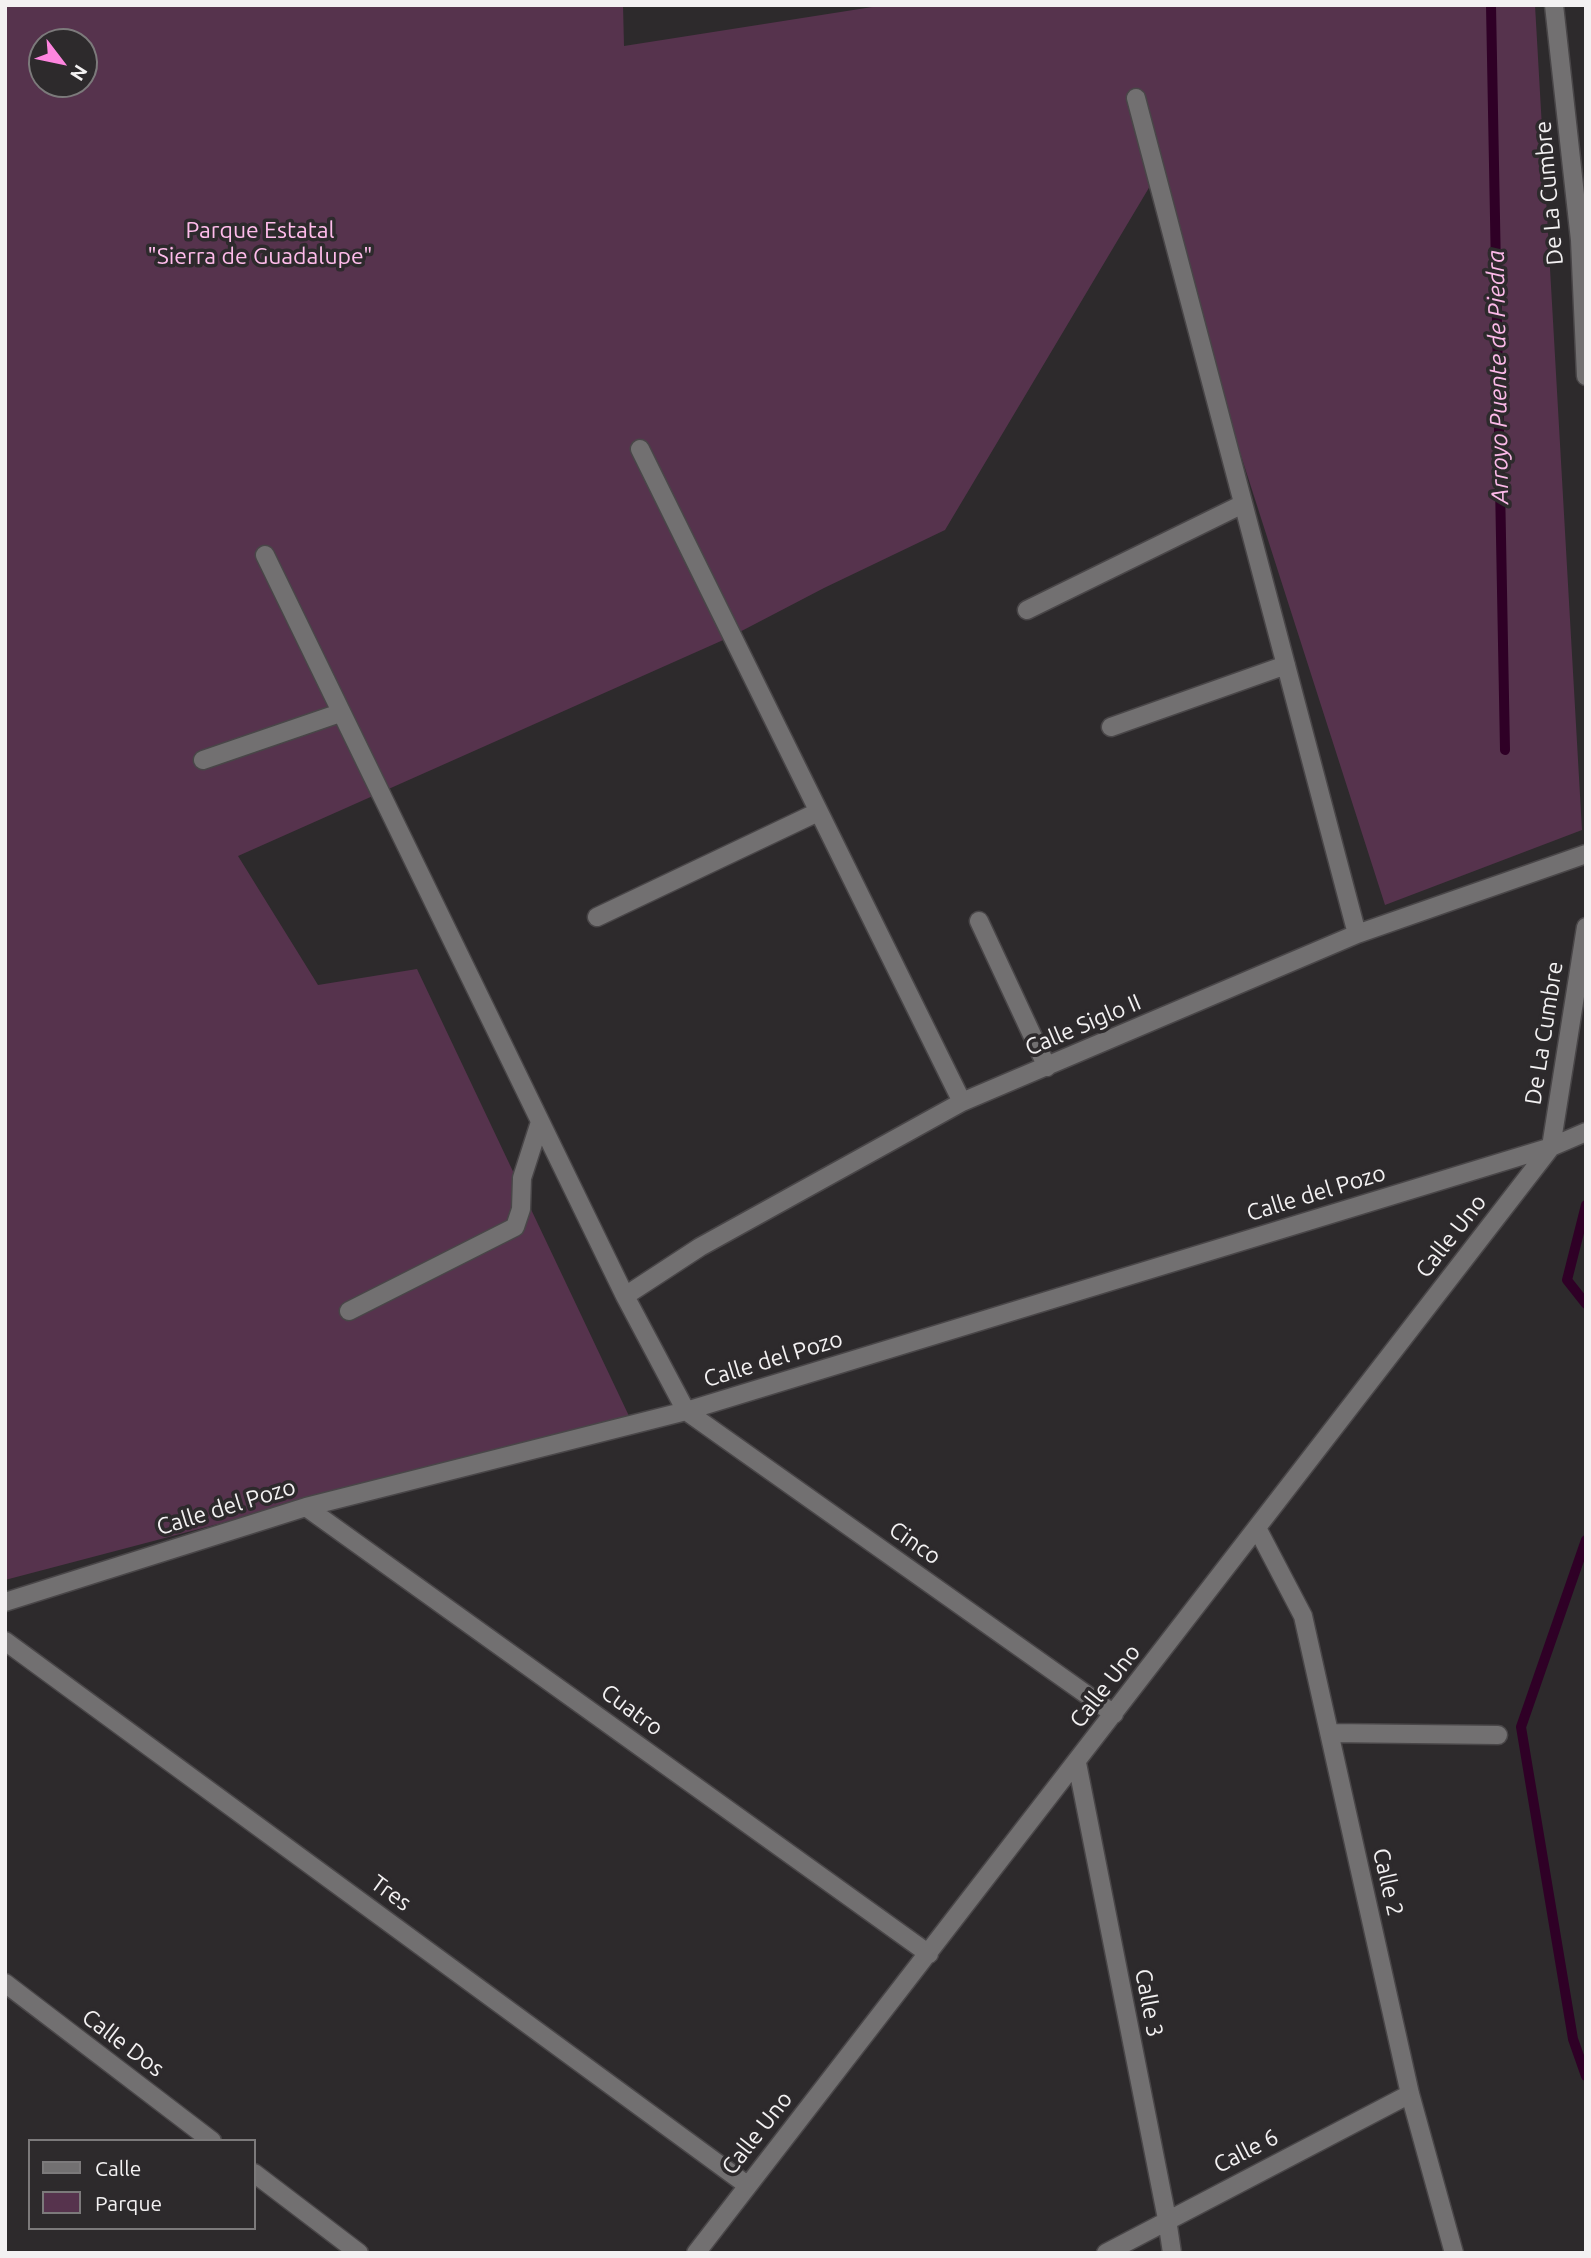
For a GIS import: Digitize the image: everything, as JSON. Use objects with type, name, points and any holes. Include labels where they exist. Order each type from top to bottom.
[{"type":"street","name":"De La Cumbre","points":[[1554,5],[1583,238],[1586,376]]},
{"type":"street","points":[[1136,98],[1357,934]]},
{"type":"street","points":[[640,449],[962,1102]]},
{"type":"street","points":[[1027,610],[1243,504]]},
{"type":"street","points":[[265,555],[625,1296],[687,1411]]},
{"type":"street","points":[[1111,727],[1286,665]]},
{"type":"street","points":[[203,760],[340,713]]},
{"type":"street","points":[[597,917],[818,812]]},
{"type":"street","name":"Calle Siglo II","points":[[625,1296],[700,1247],[962,1102],[1357,934],[1586,854]]},
{"type":"street","points":[[978,921],[1047,1067]]},
{"type":"street","name":"De La Cumbre","points":[[1551,1147],[1586,927]]},
{"type":"street","points":[[349,1311],[514,1227],[521,1209],[522,1178],[540,1122]]},
{"type":"street","name":"Calle del Pozo","points":[[5,1602],[306,1507],[687,1411],[1551,1147],[1586,1132]]},
{"type":"street","name":"Calle Uno","points":[[696,2253],[1551,1147]]},
{"type":"street","name":"Cinco","points":[[687,1411],[1114,1714]]},
{"type":"street","name":"Cuatro","points":[[306,1507],[929,1954]]},
{"type":"street","name":"Calle 2","points":[[1257,1528],[1303,1616],[1410,2094],[1454,2253]]},
{"type":"street","name":"Tres","points":[[5,1641],[747,2185]]},
{"type":"street","points":[[1330,1733],[1498,1735]]},
{"type":"street","name":"Calle 3","points":[[1077,1763],[1172,2253]]},
{"type":"street","name":"Calle Dos","points":[[5,1983],[209,2139]]},
{"type":"street","name":"Calle 6","points":[[1106,2253],[1410,2094]]},
{"type":"street","points":[[256,2175],[359,2253]]},
{"type":"green space","name":"Parque Estatal \"Sierra de Guadalupe\"","points":[[5,5],[623,5],[624,46],[885,5],[1535,5],[1582,830],[1385,905],[1153,181],[945,530],[730,637],[238,856],[318,985],[417,969],[629,1416],[5,1580]]},
{"type":"waterway","name":"Arroyo Puente de Piedra","points":[[1491,5],[1505,750]]},
{"type":"waterway","name":"Arroyo Puente de Piedra","points":[[1586,1205],[1567,1280],[1586,1304]]},
{"type":"waterway","name":"Arroyo Puente de Piedra","points":[[1586,1540],[1521,1727],[1573,2039],[1586,2076]]}]
